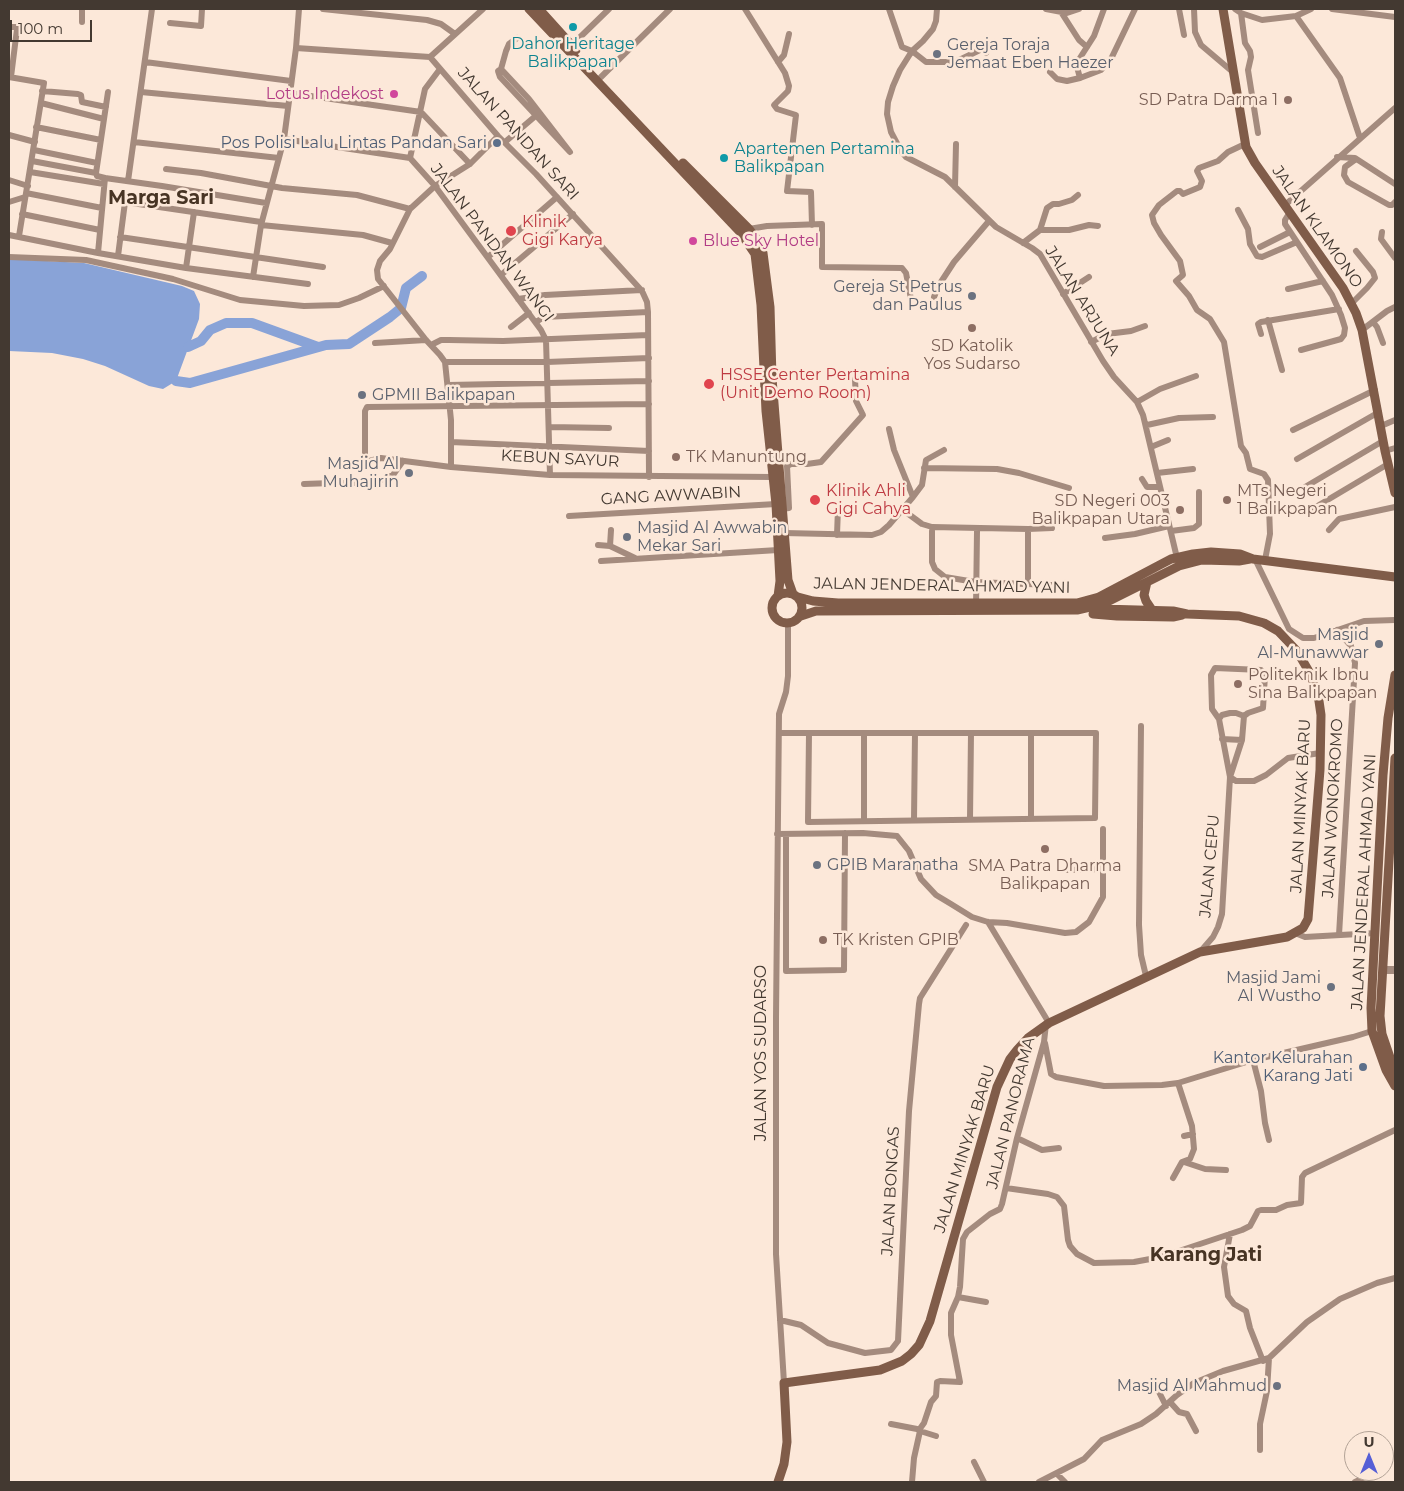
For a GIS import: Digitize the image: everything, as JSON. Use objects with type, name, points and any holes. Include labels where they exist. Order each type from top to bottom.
[{"type":"main road","points":[[528,9],[749,229],[759,242],[763,253],[779,506],[778,550],[780,581],[778,596]]},
{"type":"main road","points":[[539,9],[746,239],[754,254],[766,306],[766,411],[772,477],[784,533],[788,580],[795,596],[802,604],[801,616],[795,622],[788,624],[778,620],[772,612],[773,602],[778,596],[785,593],[795,596]]},
{"type":"main road","name":"JALAN KLAMONO","points":[[1223,9],[1245,144],[1255,163],[1352,303],[1362,330],[1375,390],[1385,451],[1395,492]]},
{"type":"main road","name":"JALAN JENDERAL AHMAD YANI","points":[[795,596],[813,601],[838,603],[976,603],[996,607],[1079,606],[1153,568],[1177,558],[1211,552],[1240,554],[1254,559]]},
{"type":"main road","name":"JALAN JENDERAL AHMAD YANI","points":[[1091,607],[1103,604],[1179,566],[1202,560],[1239,561],[1254,559],[1395,577]]},
{"type":"main road","points":[[1147,582],[1144,595],[1152,610]]},
{"type":"main road","name":"JALAN JENDERAL AHMAD YANI","points":[[801,616],[816,611],[976,603]]},
{"type":"main road","points":[[1079,606],[1089,613],[1117,616],[1173,617],[1187,614]]},
{"type":"main road","name":"JALAN MINYAK BARU","points":[[784,1382],[880,1370],[902,1361],[919,1345],[930,1321],[997,1087],[1010,1059],[1028,1038],[1047,1024],[1200,952],[1284,937],[1296,933],[1305,925],[1308,919],[1321,715],[1316,689],[1304,663],[1284,637],[1271,627],[1250,618],[1225,614],[1187,614],[1172,611],[1079,606]]},
{"type":"main road","name":"JALAN JENDERAL AHMAD YANI","points":[[1395,675],[1388,718],[1383,775],[1371,1008],[1372,1031],[1386,1070],[1395,1086]]},
{"type":"main road","name":"JALAN JENDERAL AHMAD YANI","points":[[1395,758],[1380,1016],[1382,1034],[1395,1072]]},
{"type":"main road","name":"JALAN MINYAK BARU","points":[[1284,937],[1305,925]]},
{"type":"main road","name":"JALAN YOS SUDARSO","points":[[778,1482],[784,1464],[787,1442],[784,1382]]},
{"type":"street","points":[[82,9],[82,22]]},
{"type":"street","points":[[128,181],[152,9]]},
{"type":"street","points":[[170,23],[200,26],[202,9]]},
{"type":"street","points":[[253,277],[261,223],[284,139],[299,9]]},
{"type":"street","points":[[323,9],[436,22],[455,34]]},
{"type":"street","points":[[296,48],[430,57],[483,9]]},
{"type":"street","points":[[572,45],[609,9]]},
{"type":"street","points":[[601,77],[670,9]]},
{"type":"street","points":[[745,9],[785,73],[789,86],[788,91],[776,102],[775,108],[794,114],[796,118],[787,191],[811,192],[812,224]]},
{"type":"street","points":[[888,9],[902,47],[912,51],[929,63],[958,62],[982,49],[986,53]]},
{"type":"street","name":"JALAN ARJUNA","points":[[937,9],[933,29],[924,41],[912,51],[900,70],[890,94],[887,114],[888,126],[904,154],[912,160],[938,172],[999,230],[1038,252],[1114,377],[1137,402],[1147,426],[1177,558]]},
{"type":"street","points":[[1046,9],[1061,12],[1072,12],[1079,9]]},
{"type":"street","points":[[1080,78],[1078,63],[1097,29],[1104,9]]},
{"type":"street","points":[[1050,72],[1059,80],[1067,81],[1101,70],[1108,64],[1135,9]]},
{"type":"street","points":[[1179,9],[1184,36]]},
{"type":"street","points":[[1194,9],[1198,41],[1234,73]]},
{"type":"street","points":[[1238,11],[1262,20],[1296,16],[1310,9]]},
{"type":"street","points":[[1332,9],[1395,17]]},
{"type":"street","points":[[1238,11],[1245,43],[1251,56],[1248,70],[1258,134]]},
{"type":"street","points":[[1061,12],[1079,40],[1087,47]]},
{"type":"street","points":[[1296,16],[1340,78],[1357,140],[1356,159]]},
{"type":"street","points":[[9,27],[17,29],[10,77],[43,82],[34,150],[19,236]]},
{"type":"street","points":[[778,62],[784,54],[789,34]]},
{"type":"street","points":[[516,38],[509,44],[501,70],[571,152],[538,114]]},
{"type":"street","name":"JALAN PANDAN SARI","points":[[430,57],[498,136],[573,214],[642,290],[647,302],[648,312],[649,477]]},
{"type":"street","points":[[145,62],[291,81]]},
{"type":"street","points":[[410,158],[426,86],[440,69]]},
{"type":"street","points":[[42,91],[78,94],[81,95],[82,102],[106,107]]},
{"type":"street","points":[[96,173],[108,92]]},
{"type":"street","points":[[141,92],[288,106]]},
{"type":"street","points":[[290,92],[421,112],[470,164]]},
{"type":"street","points":[[40,104],[104,119]]},
{"type":"street","points":[[1301,350],[1343,338],[1345,328],[1339,309],[1285,222],[1287,208],[1337,157],[1395,108]]},
{"type":"street","points":[[505,142],[538,114]]},
{"type":"street","points":[[36,127],[100,140]]},
{"type":"street","points":[[9,134],[35,142]]},
{"type":"street","points":[[451,467],[451,420],[445,362],[378,279],[376,270],[410,209],[435,186],[470,164],[498,136]]},
{"type":"street","name":"JALAN PANDAN WANGI","points":[[284,139],[410,158],[435,186],[536,322],[546,340],[550,475]]},
{"type":"street","points":[[134,142],[278,158]]},
{"type":"street","points":[[955,187],[956,144]]},
{"type":"street","points":[[1245,144],[1228,152],[1213,164],[1199,168],[1198,171],[1202,181],[1200,187],[1184,194],[1177,191],[1159,205],[1152,215],[1154,224],[1180,261],[1182,275],[1176,281],[1189,296],[1197,310],[1210,319],[1224,342],[1240,441],[1246,453],[1249,468],[1264,474],[1268,480],[1270,534],[1265,560]]},
{"type":"street","points":[[34,150],[97,163]]},
{"type":"street","points":[[1337,157],[1356,159],[1395,184]]},
{"type":"street","points":[[1356,159],[1345,167],[1346,180],[1364,192],[1394,205]]},
{"type":"street","points":[[32,161],[96,173],[97,176],[105,181]]},
{"type":"street","points":[[166,169],[201,173],[271,186],[357,195],[410,209]]},
{"type":"street","points":[[30,172],[105,181],[128,181],[266,203]]},
{"type":"street","points":[[9,180],[26,192],[102,208]]},
{"type":"street","points":[[98,253],[105,181]]},
{"type":"street","points":[[9,202],[26,192]]},
{"type":"street","points":[[1023,243],[1040,230],[1047,208],[1052,204],[1072,200],[1078,195]]},
{"type":"street","points":[[488,257],[557,197]]},
{"type":"street","points":[[118,256],[125,202],[261,223],[354,234],[392,243]]},
{"type":"street","points":[[1238,210],[1248,229],[1250,244],[1257,256],[1262,257],[1297,242]]},
{"type":"street","points":[[186,268],[194,212]]},
{"type":"street","points":[[22,214],[100,230]]},
{"type":"street","points":[[501,275],[573,214]]},
{"type":"street","points":[[934,297],[954,262],[989,220]]},
{"type":"street","points":[[749,229],[768,226],[822,224],[822,267],[902,268],[906,273],[911,299]]},
{"type":"street","points":[[1040,230],[1069,230],[1089,225],[1098,226]]},
{"type":"street","points":[[1260,247],[1290,232]]},
{"type":"street","points":[[1382,232],[1381,239],[1395,257]]},
{"type":"street","points":[[9,235],[186,268],[308,284]]},
{"type":"street","points":[[120,237],[323,267]]},
{"type":"street","points":[[1352,303],[1375,278],[1373,272],[1356,251]]},
{"type":"street","points":[[9,257],[86,260],[173,279],[240,300],[304,306],[329,306],[346,303],[384,286]]},
{"type":"street","points":[[1064,294],[1089,277]]},
{"type":"street","points":[[1288,289],[1323,281]]},
{"type":"street","points":[[518,299],[545,295],[642,290]]},
{"type":"street","points":[[1362,330],[1387,310],[1395,307]]},
{"type":"street","points":[[1261,334],[1258,323],[1339,309]]},
{"type":"street","points":[[536,322],[544,317],[648,312]]},
{"type":"street","points":[[511,327],[529,313]]},
{"type":"street","points":[[1268,320],[1282,370]]},
{"type":"street","points":[[1373,322],[1383,343]]},
{"type":"street","points":[[1091,342],[1107,334],[1131,331],[1145,326]]},
{"type":"street","points":[[431,345],[442,340],[546,340],[648,335]]},
{"type":"street","points":[[375,342],[426,340]]},
{"type":"street","points":[[445,362],[547,362],[649,358]]},
{"type":"street","points":[[1137,402],[1160,390],[1196,376]]},
{"type":"street","points":[[779,506],[790,508],[787,466],[791,464],[821,462],[863,415],[856,401],[854,378]]},
{"type":"street","points":[[448,384],[649,381]]},
{"type":"street","points":[[1293,430],[1375,390]]},
{"type":"street","points":[[365,462],[365,408],[369,407],[649,404]]},
{"type":"street","points":[[1297,460],[1379,412]]},
{"type":"street","points":[[1147,426],[1179,418],[1213,417]]},
{"type":"street","points":[[1381,426],[1395,420]]},
{"type":"street","points":[[549,427],[610,428]]},
{"type":"street","points":[[890,429],[894,450],[913,497]]},
{"type":"street","points":[[1151,447],[1168,440]]},
{"type":"street","points":[[1305,487],[1383,441]]},
{"type":"street","points":[[451,442],[649,451]]},
{"type":"street","points":[[1385,451],[1395,448]]},
{"type":"street","points":[[784,533],[867,536],[877,534],[885,529],[903,510],[922,485],[926,460],[944,450]]},
{"type":"street","name":"KEBUN SAYUR","points":[[348,463],[365,462],[378,458],[451,467],[550,475],[772,477]]},
{"type":"street","points":[[304,484],[374,483],[393,475],[403,461]]},
{"type":"street","points":[[1314,508],[1388,464]]},
{"type":"street","points":[[924,468],[997,469],[1019,473],[1069,488]]},
{"type":"street","points":[[1157,473],[1193,469]]},
{"type":"street","points":[[1142,479],[1147,488],[1160,487]]},
{"type":"street","points":[[1104,538],[1194,528],[1199,524],[1199,492]]},
{"type":"street","name":"GANG AWWABIN","points":[[569,516],[779,506]]},
{"type":"street","points":[[1329,530],[1339,519],[1395,507]]},
{"type":"street","points":[[837,535],[838,508]]},
{"type":"street","points":[[903,510],[922,524],[932,528],[1052,528]]},
{"type":"street","points":[[610,546],[611,530]]},
{"type":"street","points":[[932,531],[932,562],[935,569],[950,579],[975,584],[1053,584]]},
{"type":"street","points":[[976,603],[977,531]]},
{"type":"street","points":[[1028,532],[1028,584]]},
{"type":"street","points":[[598,545],[610,546],[636,558]]},
{"type":"street","points":[[601,560],[778,550]]},
{"type":"street","points":[[1254,559],[1289,629],[1303,638],[1314,638],[1364,621],[1395,620]]},
{"type":"street","name":"JALAN YOS SUDARSO","points":[[784,1382],[776,1256],[777,834],[779,733],[780,714],[788,676],[788,624]]},
{"type":"street","name":"JALAN WONOKROMO","points":[[1337,630],[1351,646],[1356,663],[1339,935]]},
{"type":"street","name":"JALAN CEPU","points":[[1200,952],[1213,937],[1222,914],[1230,777],[1242,740],[1244,716],[1248,712],[1263,708],[1265,673],[1261,670],[1216,668],[1211,675],[1211,705],[1219,719],[1230,777]]},
{"type":"street","points":[[1219,719],[1222,715],[1230,713],[1244,716]]},
{"type":"street","points":[[1141,726],[1139,925],[1141,955],[1146,976]]},
{"type":"street","points":[[779,733],[809,733],[1031,733],[1096,734],[1096,818],[808,822],[809,733]]},
{"type":"street","points":[[864,733],[864,821]]},
{"type":"street","points":[[914,820],[915,733]]},
{"type":"street","points":[[970,733],[970,819]]},
{"type":"street","points":[[1031,733],[1031,819]]},
{"type":"street","points":[[1222,740],[1242,740]]},
{"type":"street","points":[[1230,777],[1236,781],[1254,781],[1266,775],[1288,758],[1320,753]]},
{"type":"street","points":[[1383,775],[1394,775]]},
{"type":"street","points":[[777,834],[846,833],[890,834],[897,836],[909,851],[921,879],[936,895],[972,916],[988,922],[1007,923],[1065,933],[1076,932],[1089,922],[1103,897],[1103,829]]},
{"type":"street","points":[[786,834],[786,971],[844,970],[846,833]]},
{"type":"street","points":[[1068,870],[1103,869]]},
{"type":"street","points":[[988,922],[1047,1024]]},
{"type":"street","name":"JALAN BONGAS","points":[[780,1320],[801,1325],[828,1343],[865,1353],[891,1350],[898,1341],[909,1111],[919,1004],[920,998],[966,925]]},
{"type":"street","points":[[1296,933],[1305,937],[1376,934]]},
{"type":"street","points":[[1384,970],[1395,970]]},
{"type":"street","name":"JALAN PANORAMA","points":[[912,1482],[914,1458],[920,1430],[931,1402],[936,1396],[937,1382],[960,1382],[950,1323],[951,1313],[958,1297],[962,1240],[974,1226],[1000,1209],[1017,1138],[1044,1042],[1047,1024]]},
{"type":"street","points":[[1044,1042],[1051,1074],[1056,1077],[1104,1086],[1178,1083],[1253,1060],[1372,1031]]},
{"type":"street","points":[[1253,1060],[1261,1091],[1269,1140]]},
{"type":"street","points":[[1173,1178],[1182,1162],[1190,1159],[1194,1149],[1191,1122],[1178,1083]]},
{"type":"street","points":[[1006,1188],[1057,1197],[1064,1206],[1070,1246],[1077,1254],[1094,1263],[1134,1262],[1161,1257],[1250,1226],[1261,1210],[1276,1210],[1287,1205],[1301,1203],[1302,1177],[1305,1173],[1395,1130]]},
{"type":"street","points":[[1184,1136],[1193,1134]]},
{"type":"street","points":[[1017,1138],[1042,1150],[1059,1148]]},
{"type":"street","points":[[1184,1162],[1205,1170],[1226,1170]]},
{"type":"street","points":[[1230,1234],[1224,1267],[1228,1296],[1234,1304],[1246,1311],[1250,1328],[1266,1359],[1267,1391],[1260,1424],[1260,1450]]},
{"type":"street","points":[[1039,1482],[1084,1459],[1102,1440],[1141,1424],[1156,1414],[1185,1389],[1207,1377],[1266,1359],[1328,1306],[1354,1292],[1395,1278]]},
{"type":"street","points":[[958,1297],[986,1302]]},
{"type":"street","points":[[1156,1386],[1168,1404],[1179,1412],[1187,1414],[1196,1431]]},
{"type":"street","points":[[891,1424],[920,1430],[936,1436]]},
{"type":"street","points":[[974,1462],[984,1482]]},
{"type":"street","points":[[1057,1474],[1065,1482]]},
{"type":"water","points":[[9,259],[84,263],[182,286],[194,291],[200,304],[199,319],[176,381],[163,389],[149,386],[105,366],[83,359],[52,353],[9,351]]},
{"type":"waterway","points":[[176,381],[190,383],[326,345],[349,344],[401,308],[406,288],[422,276]]},
{"type":"waterway","points":[[188,347],[201,341],[210,330],[226,323],[252,323],[318,347]]},
{"type":"place","name":"Dahor Heritage Balikpapan","points":[[573,27]]},
{"type":"place","name":"Gereja Toraja Jemaat Eben Haezer","points":[[937,54]]},
{"type":"place","name":"Lotus Indekost","points":[[394,94]]},
{"type":"place","name":"SD Patra Darma 1","points":[[1288,100]]},
{"type":"place","name":"Pos Polisi Lalu Lintas Pandan Sari","points":[[497,143]]},
{"type":"place","name":"Apartemen Pertamina Balikpapan","points":[[724,158]]},
{"type":"place","name":"Klinik Gigi Karya","points":[[511,231]]},
{"type":"place","name":"Blue Sky Hotel","points":[[693,241]]},
{"type":"place","name":"Gereja St Petrus dan Paulus","points":[[972,296]]},
{"type":"place","name":"SD Katolik Yos Sudarso","points":[[972,328]]},
{"type":"place","name":"HSSE Center Pertamina (Unit Demo Room)","points":[[709,384]]},
{"type":"place","name":"GPMII Balikpapan","points":[[362,395]]},
{"type":"place","name":"TK Manuntung","points":[[676,457]]},
{"type":"place","name":"Masjid Al Muhajirin","points":[[409,473]]},
{"type":"place","name":"Klinik Ahli Gigi Cahya","points":[[815,500]]},
{"type":"place","name":"MTs Negeri 1 Balikpapan","points":[[1227,500]]},
{"type":"place","name":"SD Negeri 003 Balikpapan Utara","points":[[1180,510]]},
{"type":"place","name":"Masjid Al Awwabin Mekar Sari","points":[[627,537]]},
{"type":"place","name":"Masjid Al-Munawwar","points":[[1379,644]]},
{"type":"place","name":"Politeknik Ibnu Sina Balikpapan","points":[[1238,684]]},
{"type":"place","name":"SMA Patra Dharma Balikpapan","points":[[1045,849]]},
{"type":"place","name":"GPIB Maranatha","points":[[817,865]]},
{"type":"place","name":"TK Kristen GPIB","points":[[823,940]]},
{"type":"place","name":"Masjid Jami Al Wustho","points":[[1331,987]]},
{"type":"place","name":"Kantor Kelurahan Karang Jati","points":[[1363,1067]]},
{"type":"place","name":"Masjid Al Mahmud","points":[[1277,1386]]},
{"type":"district","name":"Marga Sari","points":[[161,198]]},
{"type":"district","name":"Karang Jati","points":[[1206,1255]]}]
